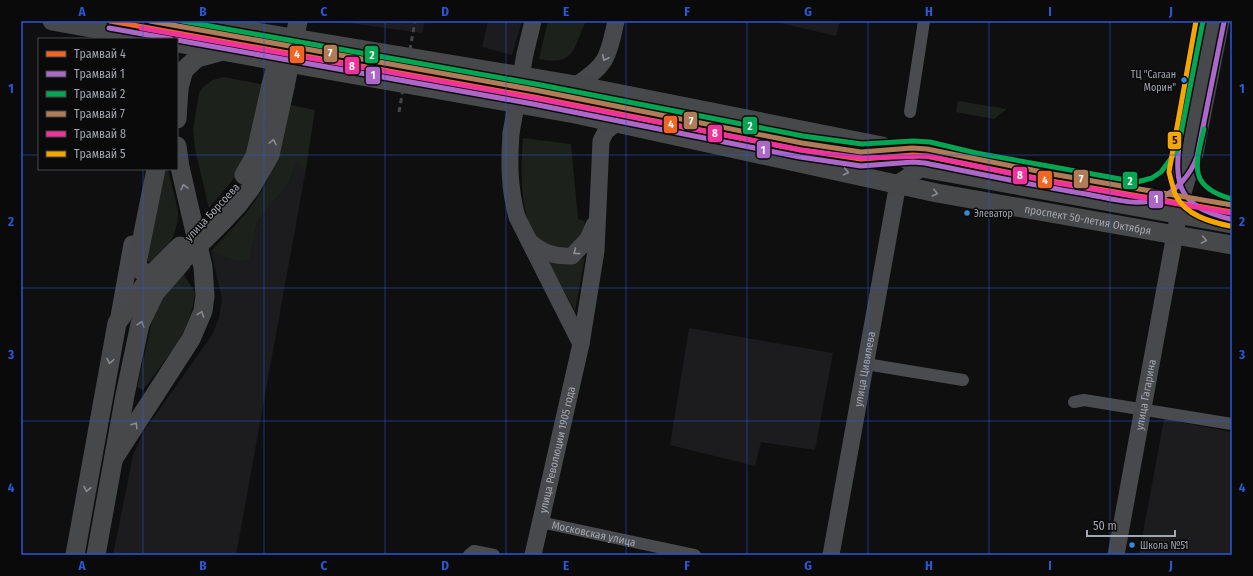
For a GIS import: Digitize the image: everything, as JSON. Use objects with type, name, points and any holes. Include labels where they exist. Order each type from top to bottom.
[{"type":"main road","points":[[52,21],[146,38]]},
{"type":"main road","points":[[196,21],[225,24],[576,85],[592,75],[606,60],[616,21]]},
{"type":"main road","points":[[184,251],[218,217],[238,205],[251,188],[270,155],[286,21]]},
{"type":"main road","points":[[278,86],[298,21]]},
{"type":"main road","name":"улица Революции 1905 года","points":[[533,21],[525,54],[511,133],[509,170],[511,196],[517,217],[527,239],[581,344]]},
{"type":"main road","points":[[1182,196],[1181,140],[1205,21]]},
{"type":"main road","points":[[1182,196],[1195,153],[1221,21]]},
{"type":"main road","name":"проспект 50-летия Октября","points":[[178,43],[575,114],[898,183],[936,193],[1232,245]]},
{"type":"main road","points":[[178,92],[184,70],[197,58],[221,51]]},
{"type":"main road","name":"проспект 50-летия Октября","points":[[576,85],[615,94],[882,146],[922,168],[1232,224]]},
{"type":"main road","points":[[575,114],[591,125],[601,141]]},
{"type":"main road","points":[[601,141],[606,131],[616,123]]},
{"type":"main road","name":"улица Революции 1905 года","points":[[533,555],[581,344],[596,251],[596,220],[601,141]]},
{"type":"main road","points":[[114,458],[191,339],[203,311],[205,296],[203,267],[178,153]]},
{"type":"main road","points":[[898,183],[922,168]]},
{"type":"main road","name":"улица Борсоева","points":[[75,555],[117,323],[147,170]]},
{"type":"main road","points":[[153,273],[146,274],[141,272],[137,263],[156,170]]},
{"type":"main road","name":"улица Цивилева","points":[[831,555],[898,183]]},
{"type":"main road","name":"улица Гагарина","points":[[1116,555],[1182,196]]},
{"type":"main road","name":"улица Революции 1905 года","points":[[527,239],[537,248],[548,254],[560,257],[572,256],[588,240],[596,220]]},
{"type":"main road","name":"улица Борсоева","points":[[96,555],[125,395],[144,314],[155,294],[184,251]]},
{"type":"main road","name":"улица Борсоева","points":[[117,323],[153,273],[184,251]]},
{"type":"street","points":[[910,112],[924,21]]},
{"type":"street","points":[[866,364],[963,380]]},
{"type":"street","points":[[1074,402],[1084,400],[1232,424]]},
{"type":"street","name":"Московская улица","points":[[540,522],[695,555]]},
{"type":"street","points":[[469,555],[474,551],[494,555]]},
{"type":"shaded area","points":[[335,21],[425,21],[422,33]]},
{"type":"shaded area","points":[[488,21],[522,21],[512,55],[482,47]]},
{"type":"shaded area","points":[[548,21],[586,21],[571,53],[560,60],[551,61],[539,59]]},
{"type":"shaded area","points":[[772,21],[840,21],[836,36]]},
{"type":"shaded area","points":[[224,77],[265,85],[257,130],[236,176],[209,208],[195,149],[193,130],[199,93],[203,87],[213,80]]},
{"type":"shaded area","points":[[958,101],[1007,109],[994,119],[956,112]]},
{"type":"shaded area","points":[[287,104],[315,110],[306,169],[296,162],[289,183],[257,222],[250,260],[237,262],[211,251],[238,222],[261,191],[267,179],[279,144]]},
{"type":"shaded area","points":[[523,138],[571,144],[578,219],[585,221],[581,237],[578,241],[560,252],[541,242],[534,233],[528,221],[525,208],[522,177]]},
{"type":"shaded area","points":[[296,161],[306,169],[236,555],[113,555],[133,455],[144,431],[212,335],[219,318],[222,299],[211,251],[237,262],[250,260],[257,222],[289,183]]},
{"type":"shaded area","points":[[157,170],[168,170],[178,213],[177,224],[169,244],[160,255],[149,262],[144,257]]},
{"type":"shaded area","points":[[585,257],[575,311],[547,259],[556,263],[571,264]]},
{"type":"shaded area","points":[[182,272],[195,292],[189,320],[176,344],[143,390],[137,387],[154,313],[161,299]]},
{"type":"shaded area","points":[[689,328],[833,353],[815,450],[761,442],[755,466],[670,445]]},
{"type":"shaded area","points":[[1164,419],[1232,432],[1232,555],[1139,555]]},
{"type":"railway","points":[[399,112],[415,21]]},
{"type":"tram line","name":"4","points":[[110,21],[534,97],[801,150],[861,159],[913,155],[926,156],[1051,181],[1232,212]]},
{"type":"tram line","name":"7","points":[[150,21],[535,90],[802,143],[861,152],[912,148],[927,149],[1052,174],[1232,205]]},
{"type":"tram line","name":"2","points":[[182,21],[541,85],[803,136],[862,144],[913,141],[930,142],[976,153],[1137,182],[1152,178],[1161,172],[1178,149],[1203,21]]},
{"type":"tram line","name":"5","points":[[1196,21],[1169,172],[1176,196],[1180,203],[1199,217],[1230,226]]},
{"type":"tram line","name":"1","points":[[178,40],[533,104],[800,157],[861,166],[913,162],[925,163],[1113,199],[1141,202],[1158,199],[1171,192],[1187,176],[1197,157],[1224,22]]},
{"type":"tram line","name":"1","points":[[109,28],[165,38]]},
{"type":"tram line","name":"8","points":[[141,28],[539,99],[801,150],[862,158],[928,156],[1051,182],[1231,213]]},
{"type":"tram line","name":"2","points":[[1204,129],[1197,164],[1201,181],[1208,188],[1218,194],[1232,199]]},
{"type":"tram line","name":"1","points":[[1180,138],[1178,170],[1180,182],[1184,192],[1190,201],[1200,208],[1230,219]]},
{"type":"place","name":"ТЦ \"Сагаан Морин\"","points":[[1184,80]]},
{"type":"place","name":"Элеватор","points":[[967,213]]},
{"type":"place","name":"Школа №51","points":[[1132,545]]}]
